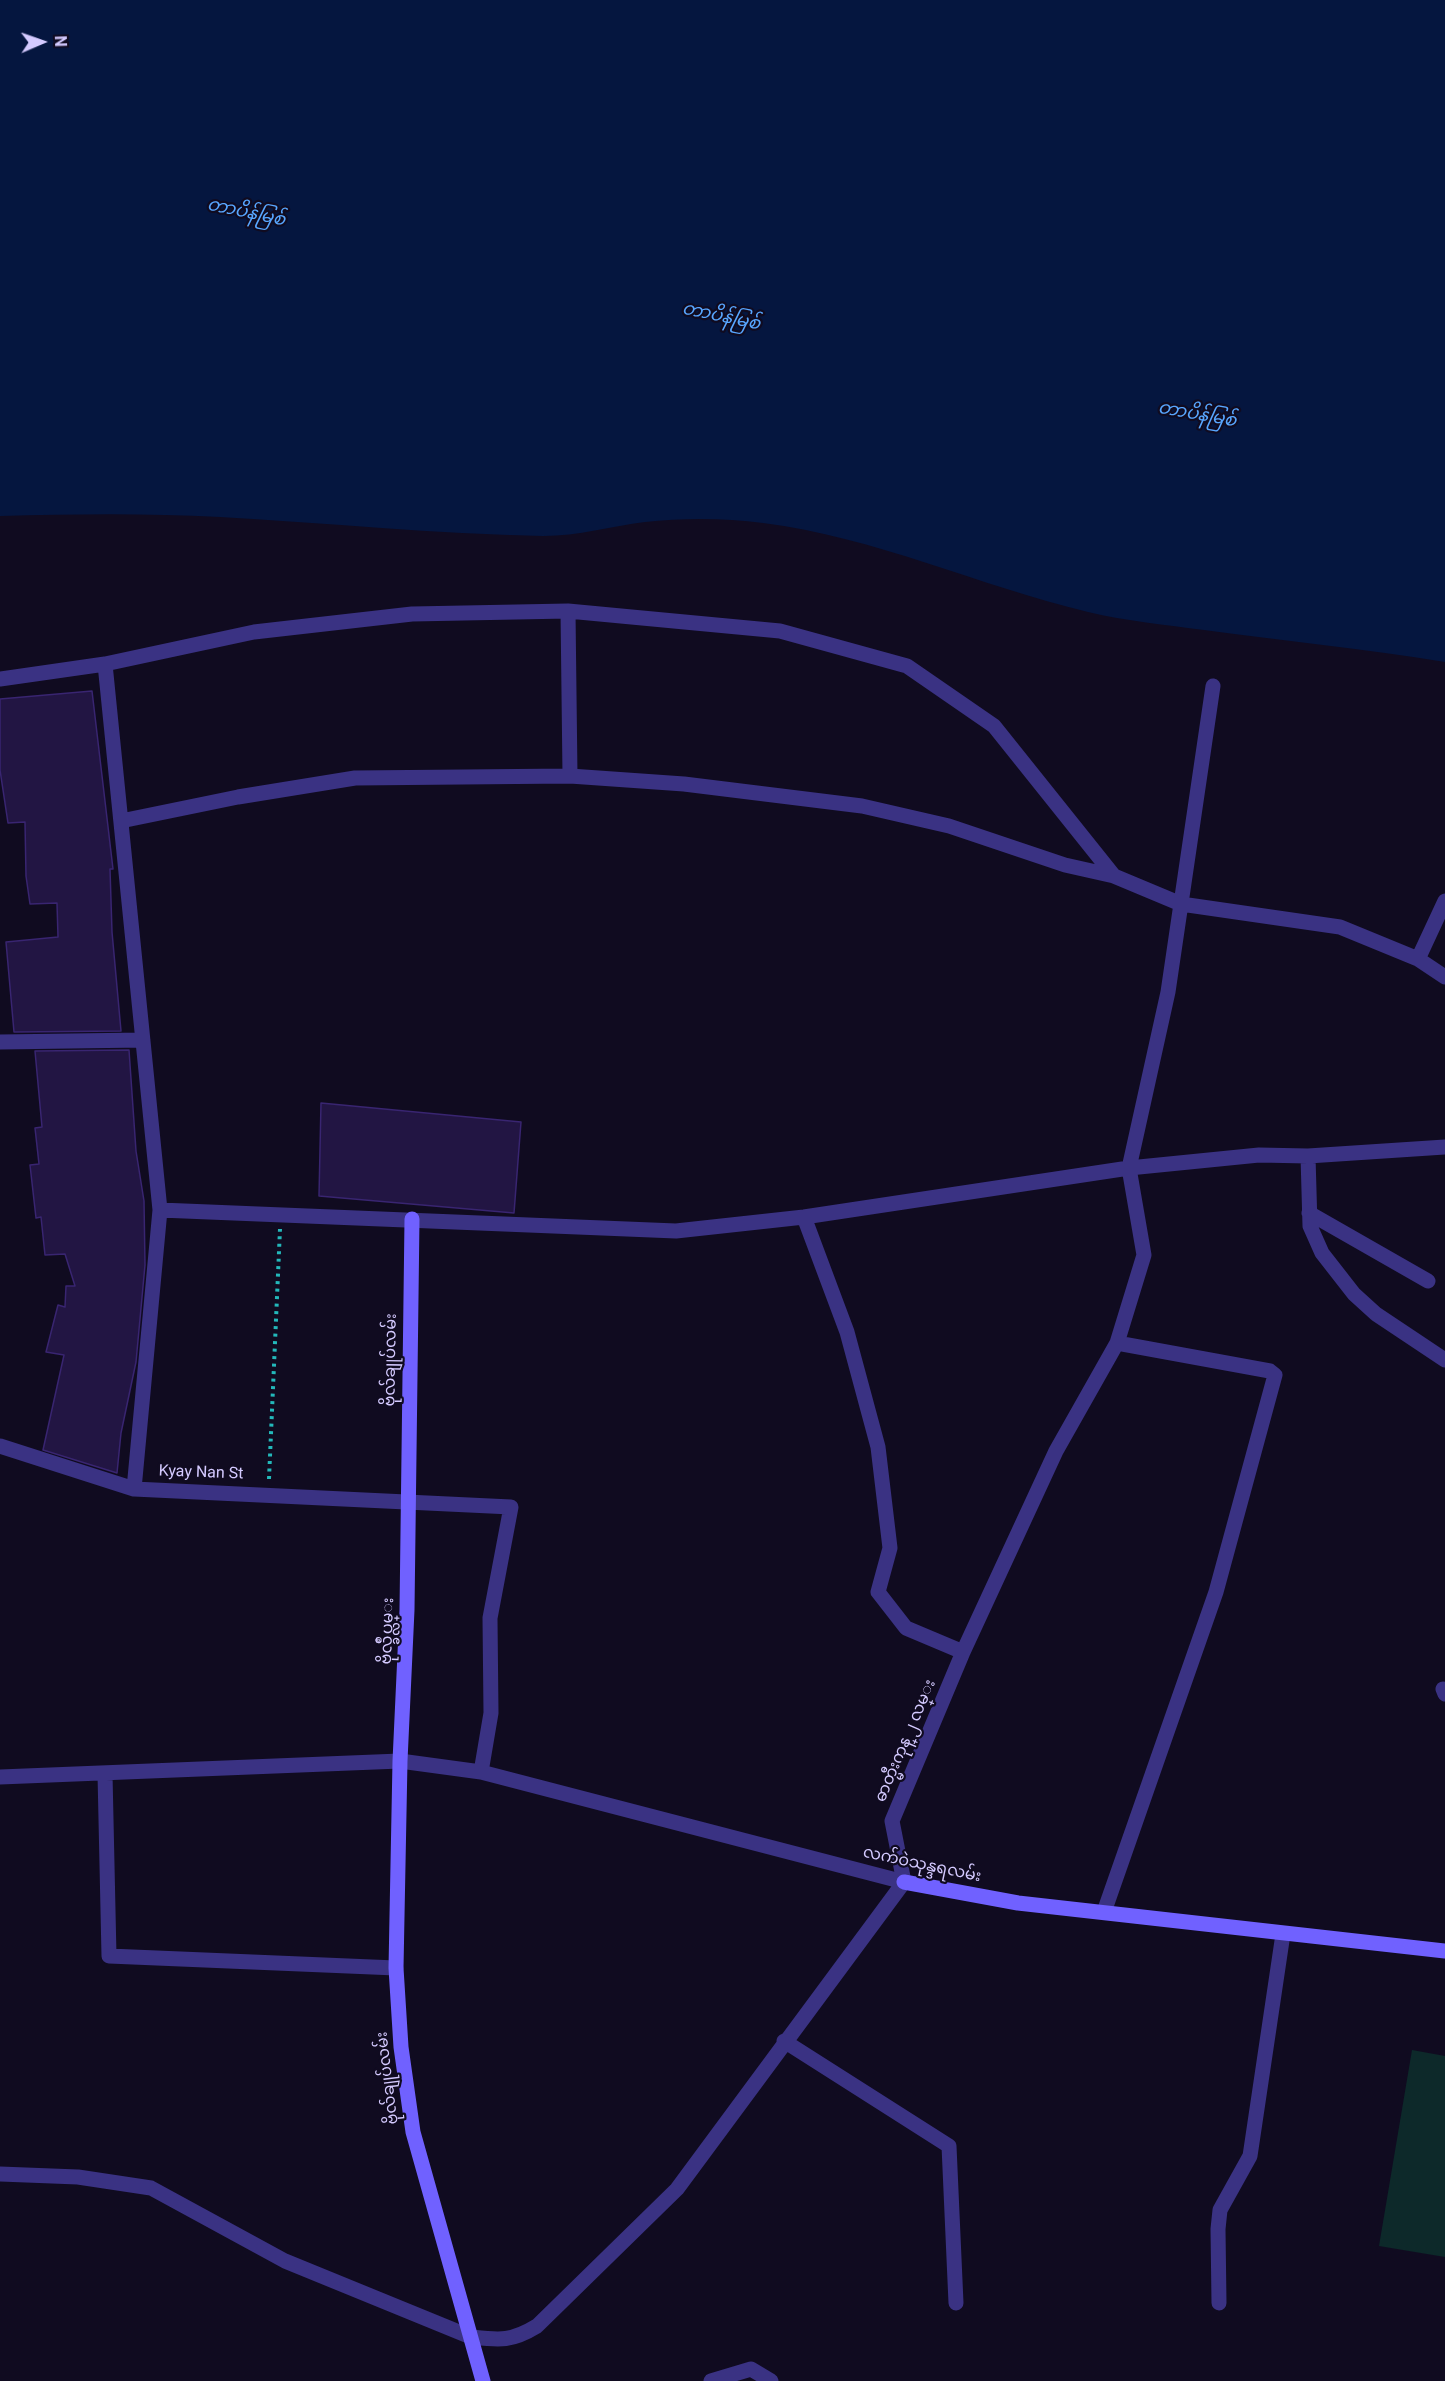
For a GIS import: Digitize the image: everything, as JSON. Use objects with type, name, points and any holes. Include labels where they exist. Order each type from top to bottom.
[{"type":"street","points":[[568,611],[570,776]]},
{"type":"street","points":[[0,679],[105,664],[254,632],[412,614],[568,611],[780,631],[907,666],[994,726],[1114,876]]},
{"type":"street","points":[[105,664],[160,1210],[134,1489]]},
{"type":"street","points":[[1129,1168],[1168,992],[1213,686]]},
{"type":"street","points":[[122,821],[238,797],[355,778],[570,776],[684,784],[862,806],[949,826],[1065,865],[1114,876],[1181,904],[1340,927],[1418,959],[1445,977]]},
{"type":"street","points":[[1418,959],[1445,902]]},
{"type":"street","points":[[0,1042],[143,1040]]},
{"type":"street","points":[[160,1210],[676,1231],[804,1217],[1129,1168],[1259,1155],[1308,1156],[1445,1147]]},
{"type":"street","points":[[1308,1156],[1310,1226],[1318,1246],[1354,1294],[1376,1314],[1445,1360]]},
{"type":"street","name":"ဓာတ္မီးကုန္ ၂ လမ္း","points":[[904,1882],[892,1821],[963,1652],[1056,1451],[1117,1343],[1144,1255],[1129,1168]]},
{"type":"street","points":[[1309,1213],[1428,1281]]},
{"type":"street","points":[[804,1217],[847,1332],[879,1448],[890,1548],[878,1592],[906,1628],[963,1652]]},
{"type":"street","name":"ဗိုလ်ချုပ်လမ်း","points":[[407,1501],[412,1219]]},
{"type":"street","points":[[1104,1912],[1216,1592],[1275,1375],[1270,1371],[1117,1343]]},
{"type":"street","name":"Kyay Nan St","points":[[0,1446],[134,1489],[511,1507],[490,1618],[490,1713],[481,1772]]},
{"type":"street","name":"ဗိုလ္ခ်ဳပ္လမ္း","points":[[400,1761],[407,1610],[407,1501]]},
{"type":"street","name":"ဗိုလ်ချုပ်လမ်း","points":[[400,1761],[396,1968],[401,2048],[413,2132],[483,2381]]},
{"type":"street","name":"လက်ဝဲသုန္ဒရလမ်း","points":[[0,1777],[400,1761],[481,1772],[904,1882],[1018,1903],[1445,1951]]},
{"type":"street","points":[[105,1774],[109,1956],[396,1968]]},
{"type":"street","points":[[0,2174],[78,2177],[151,2188],[285,2262],[471,2337],[503,2341],[522,2335],[537,2326],[677,2189],[784,2041],[904,1882]]},
{"type":"street","points":[[1219,2303],[1220,2210],[1250,2156],[1283,1934]]},
{"type":"street","points":[[784,2041],[949,2146],[956,2303]]},
{"type":"street","points":[[711,2381],[751,2369],[771,2381]]},
{"type":"path","points":[[269,1494],[273,1347],[281,1216]]},
{"type":"green space","points":[[1412,2050],[1445,2056],[1445,2257],[1379,2246]]},
{"type":"water","name":"တာပိန်မြစ်","points":[[0,0],[1445,0],[1445,662],[1102,615],[1047,601],[846,539],[749,521],[704,519],[659,521],[543,536],[193,516],[110,514],[0,516]]},
{"type":"building","points":[[92,691],[113,869],[110,869],[112,932],[121,1031],[14,1032],[6,942],[58,937],[57,903],[30,904],[26,876],[25,822],[8,823],[0,770],[0,699]]},
{"type":"building","points":[[129,1050],[136,1151],[144,1201],[145,1265],[136,1362],[121,1433],[117,1473],[43,1450],[64,1355],[46,1352],[58,1305],[65,1307],[66,1286],[75,1286],[65,1254],[45,1255],[41,1217],[36,1218],[30,1165],[39,1164],[35,1128],[42,1127],[35,1051]]},
{"type":"building","points":[[321,1103],[521,1122],[514,1213],[319,1196]]}]
